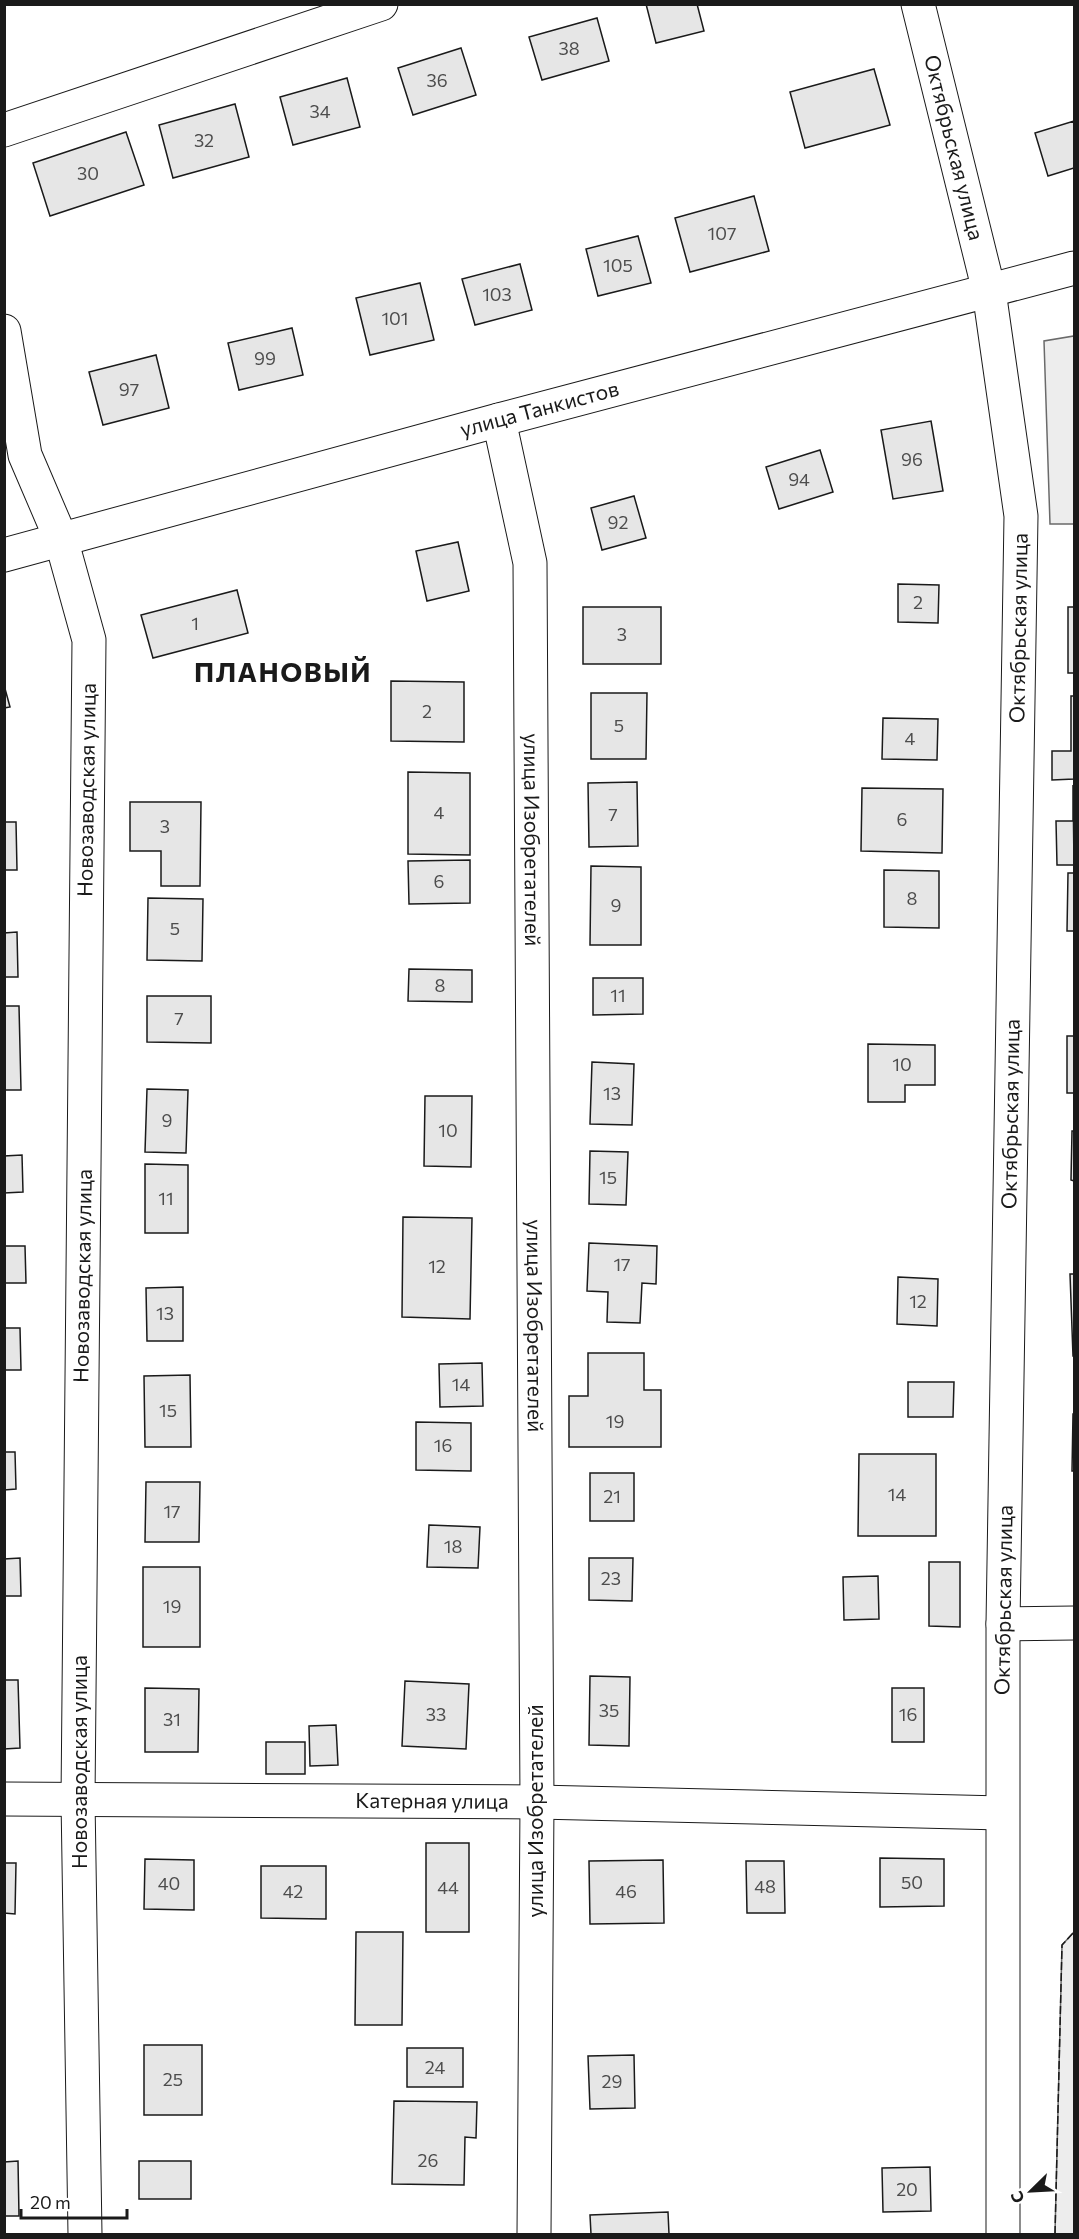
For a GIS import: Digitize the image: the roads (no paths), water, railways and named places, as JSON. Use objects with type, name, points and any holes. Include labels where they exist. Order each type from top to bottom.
[{"type":"street","points":[[10,118],[381,4]]},
{"type":"street","name":"Октябрьская улица","points":[[918,4],[989,291],[1021,516],[1003,1624],[1003,2235]]},
{"type":"street","name":"улица Танкистов","points":[[4,555],[499,420],[1074,268]]},
{"type":"street","name":"Новозаводская улица","points":[[4,331],[25,455],[61,539],[89,640],[78,1800],[85,2235]]},
{"type":"street","name":"улица Изобретателей","points":[[499,420],[530,563],[537,1802],[534,2235]]},
{"type":"street","points":[[1003,1624],[1074,1623]]},
{"type":"street","name":"Катерная улица","points":[[4,1799],[537,1802],[1002,1813]]},
{"type":"district","name":"ПЛАНОВЫЙ","points":[[283,673]]}]
